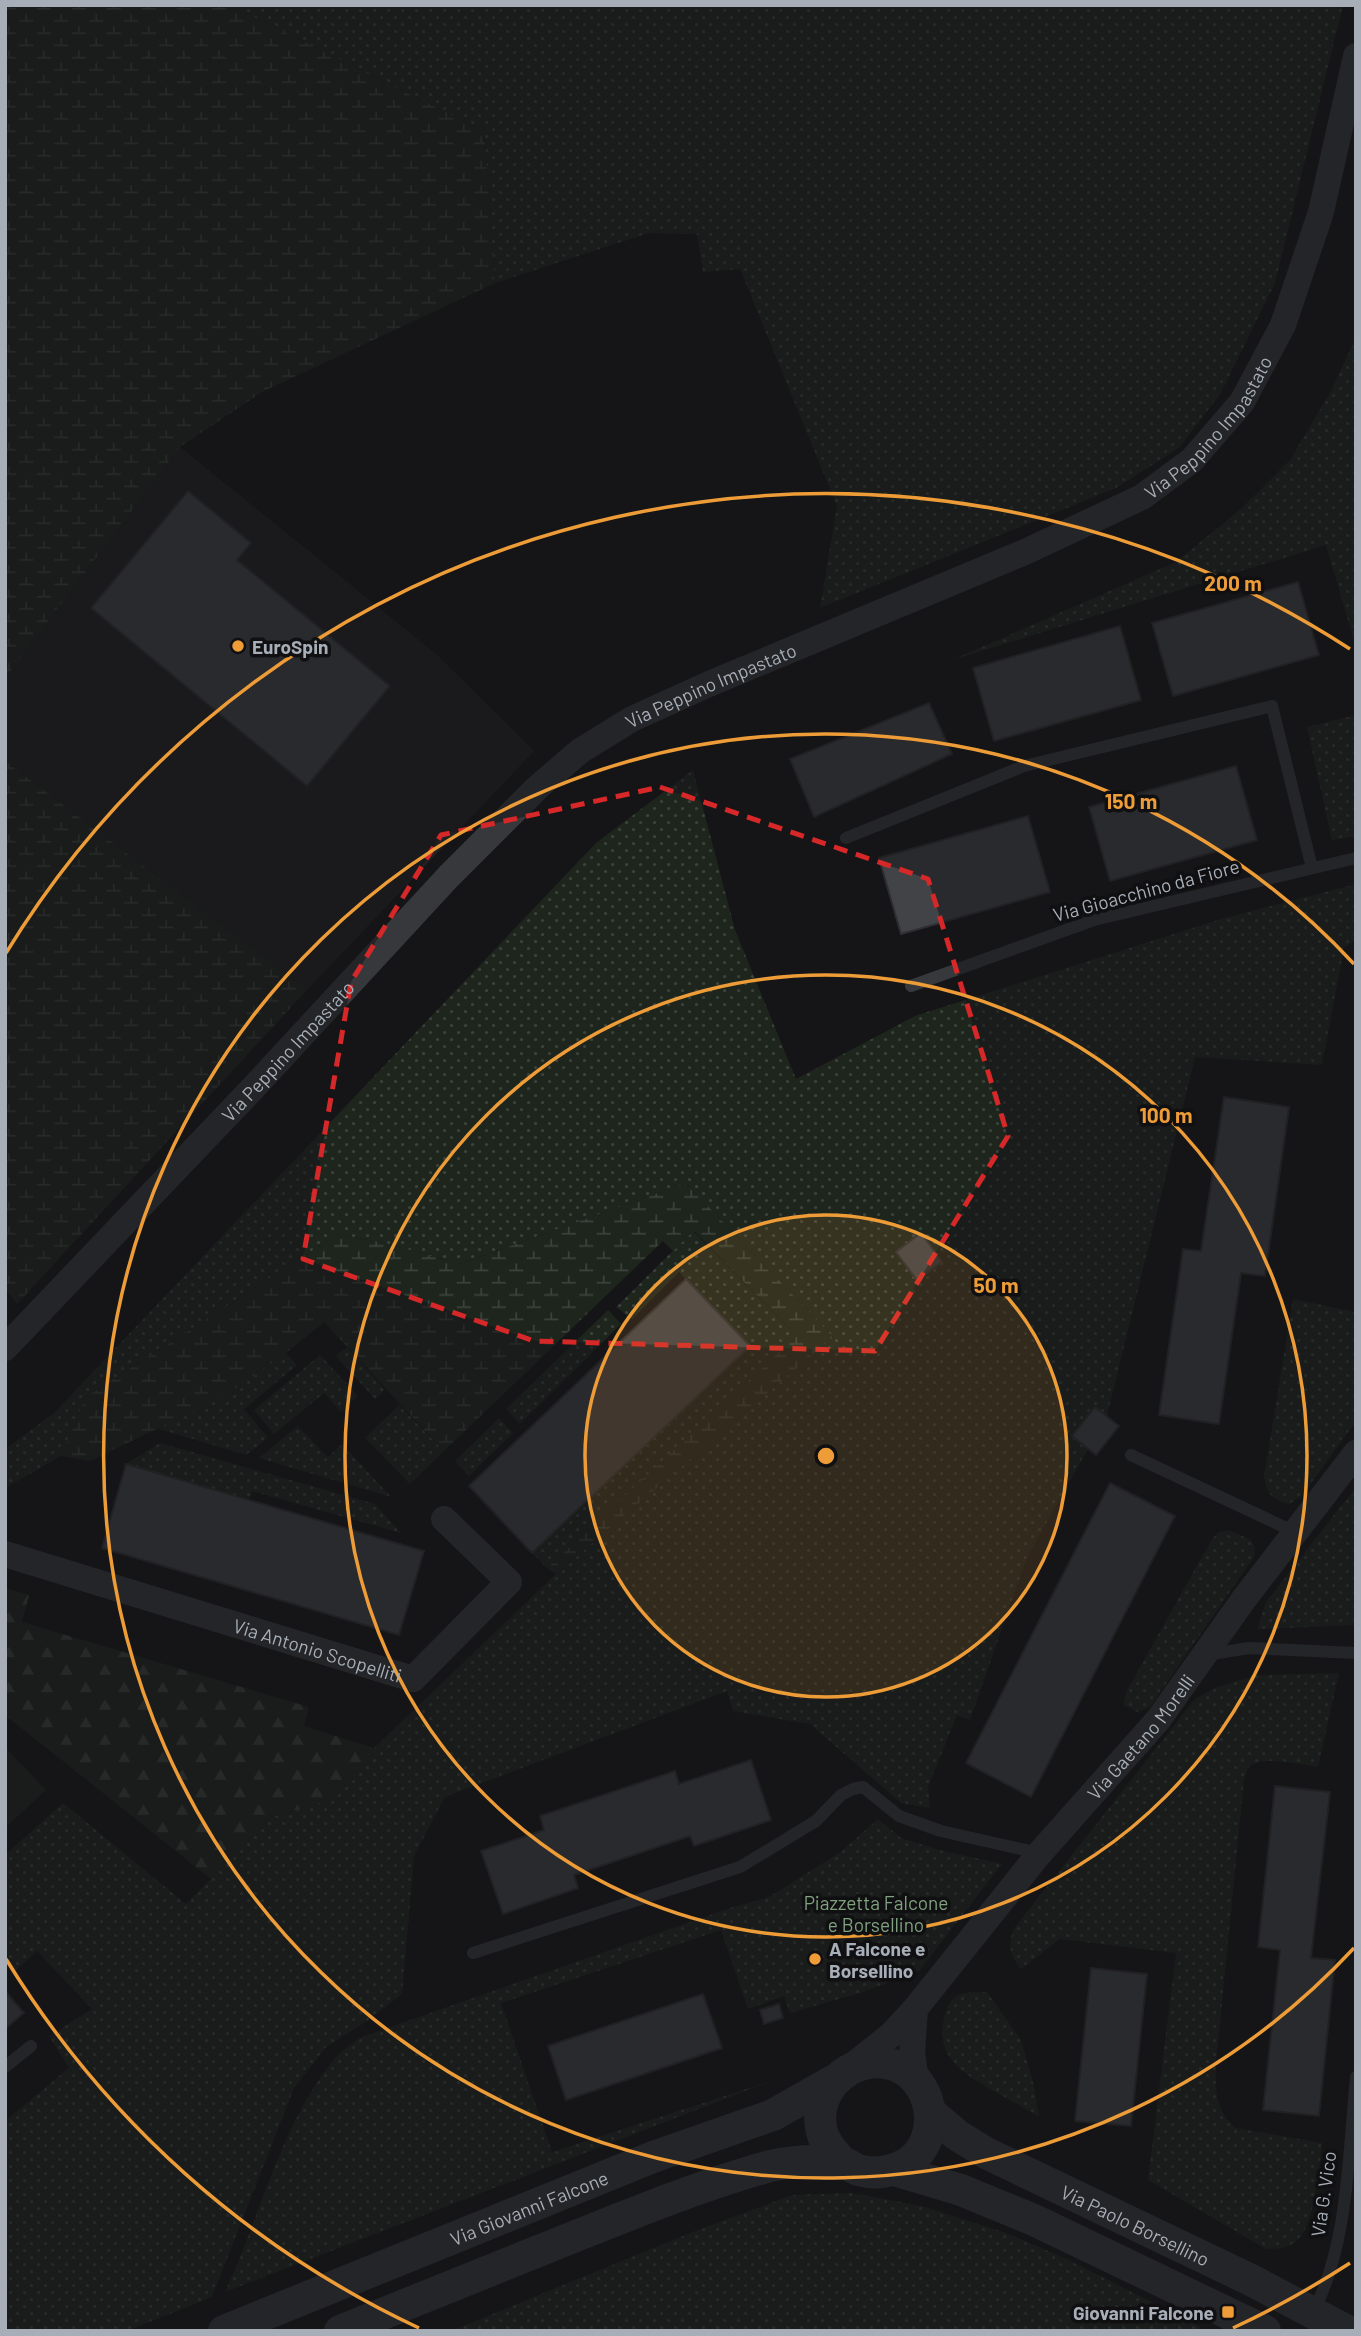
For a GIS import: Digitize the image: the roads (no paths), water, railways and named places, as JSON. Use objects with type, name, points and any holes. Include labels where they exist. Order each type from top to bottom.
[{"type":"street","name":"Via Peppino Impastato","points":[[5,1348],[254,1087],[449,876],[537,788],[580,751],[632,719],[709,684],[1025,552],[1142,497],[1192,460],[1242,402],[1283,326],[1321,212],[1356,56]]},
{"type":"street","name":"Via Gaetano Morelli","points":[[841,2075],[891,2035],[1039,1854],[1158,1720],[1244,1599],[1356,1453]]},
{"type":"street","name":"Via Antonio Scopelliti","points":[[5,1554],[413,1679],[509,1582],[444,1519]]},
{"type":"street","points":[[915,2008],[912,2053],[916,2080]]},
{"type":"street","points":[[865,2063],[883,2063],[901,2068],[916,2080],[926,2095],[930,2113],[929,2131],[922,2148],[910,2161],[894,2170],[858,2170],[842,2162],[830,2148],[822,2132],[820,2114],[824,2096],[841,2075],[865,2063]]},
{"type":"street","name":"Via Giovanni Falcone","points":[[224,2331],[653,2157],[773,2115],[841,2075]]},
{"type":"street","name":"Via Paolo Borsellino","points":[[930,2113],[986,2154],[1253,2281],[1348,2331]]},
{"type":"street","points":[[340,2331],[655,2205],[727,2180],[773,2166],[842,2162]]},
{"type":"street","name":"Via Paolo Borsellino","points":[[894,2170],[961,2190],[1034,2220],[1225,2321],[1265,2331]]},
{"type":"lane","points":[[846,838],[1024,766],[1272,706],[1312,868]]},
{"type":"lane","name":"Via Gioacchino da Fiore","points":[[911,986],[1094,920],[1356,858]]},
{"type":"lane","points":[[1131,1455],[1295,1532]]},
{"type":"lane","points":[[1206,1656],[1249,1648],[1356,1653]]},
{"type":"lane","points":[[473,1953],[740,1867],[816,1821],[841,1795],[863,1787],[899,1816],[941,1831],[1039,1854]]},
{"type":"lane","points":[[5,2067],[31,2046]]},
{"type":"lane","name":"Via G. Vico","points":[[1313,2313],[1325,2290],[1345,2203],[1356,2077]]},
{"type":"place","name":"EuroSpin","points":[[238,646]]},
{"type":"place","name":"A Falcone e Borsellino","points":[[815,1959]]},
{"type":"place","name":"Giovanni Falcone","points":[[1228,2312]]},
{"type":"park label","name":"Piazzetta Falcone e Borsellino","points":[[876,1913]]}]
